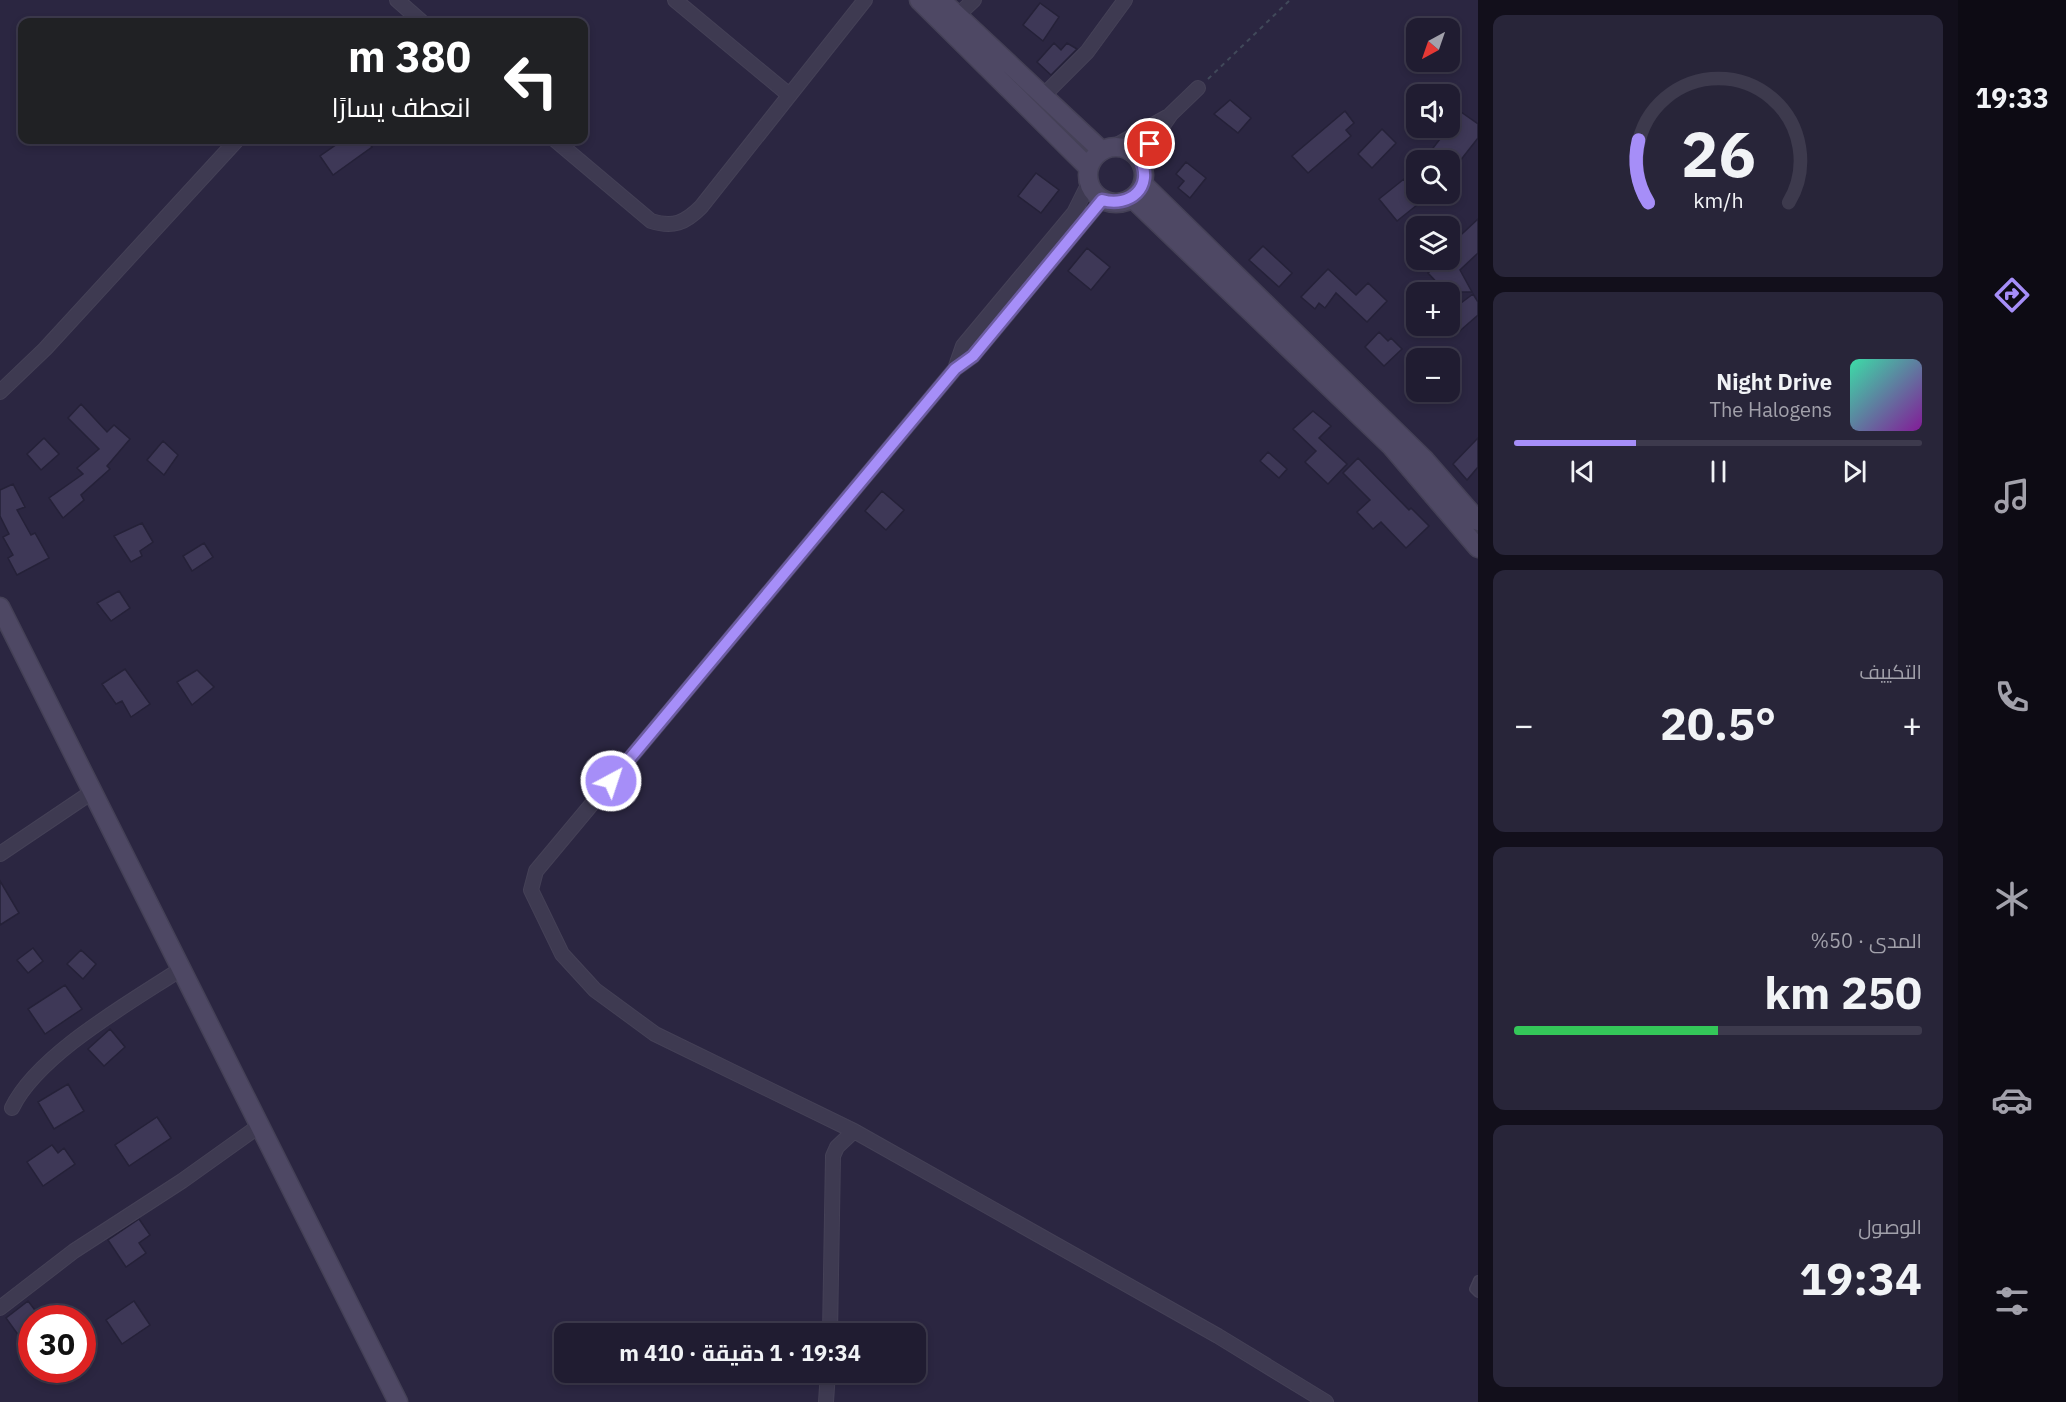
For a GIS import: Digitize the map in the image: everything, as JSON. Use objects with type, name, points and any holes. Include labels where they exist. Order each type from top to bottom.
[{"type":"street","points":[[397,0],[417,18]]},
{"type":"street","points":[[675,0],[789,94]]},
{"type":"street","points":[[560,144],[651,221],[666,226],[682,223],[701,207],[865,0]]},
{"type":"street","points":[[919,0],[1089,176],[1102,200]]},
{"type":"street","points":[[941,0],[1042,97],[1108,148],[1129,149],[1140,159],[1144,173],[1137,191],[1118,203],[1102,200]]},
{"type":"street","points":[[957,15],[974,0]]},
{"type":"street","points":[[1042,97],[1087,52],[1125,0]]},
{"type":"street","points":[[1140,159],[1171,114],[1198,88]]},
{"type":"street","points":[[955,369],[963,346],[1074,213],[1089,176],[1108,148],[1171,114]]},
{"type":"street","points":[[0,392],[45,348],[233,144]]},
{"type":"street","points":[[1137,191],[1424,459],[1478,521]]},
{"type":"street","points":[[1137,191],[1391,446],[1478,548]]},
{"type":"street","points":[[1102,200],[973,356],[955,369],[536,871],[531,890],[562,954],[595,990],[655,1034],[854,1131],[1218,1336],[1326,1402]]},
{"type":"street","points":[[0,607],[398,1402]]},
{"type":"street","points":[[0,854],[92,792]]},
{"type":"street","points":[[12,1107],[38,1072],[78,1039],[181,969]]},
{"type":"street","points":[[0,1308],[74,1251],[182,1181],[259,1126]]},
{"type":"street","points":[[830,1323],[833,1156],[837,1147],[854,1131]]},
{"type":"street","points":[[826,1402],[827,1383]]},
{"type":"lane","points":[[1478,1280],[1474,1289],[1478,1293]]},
{"type":"path","points":[[1198,88],[1290,0]]},
{"type":"building","points":[[1040,3],[1059,17],[1043,41],[1023,25]]},
{"type":"building","points":[[1054,43],[1061,50],[1067,43],[1077,49],[1051,75],[1037,62]]},
{"type":"building","points":[[1230,100],[1251,118],[1238,133],[1214,114]]},
{"type":"building","points":[[1345,111],[1354,123],[1346,130],[1351,136],[1308,173],[1292,156]]},
{"type":"building","points":[[1460,113],[1478,124],[1478,138],[1460,161],[1460,150],[1436,150],[1433,148],[1441,138],[1460,138]]},
{"type":"building","points":[[1382,129],[1396,143],[1372,168],[1358,154]]},
{"type":"building","points":[[337,144],[370,144],[372,147],[333,175],[320,156]]},
{"type":"building","points":[[1186,162],[1206,178],[1190,198],[1178,188],[1184,181],[1176,174]]},
{"type":"building","points":[[1036,173],[1059,190],[1041,213],[1018,196]]},
{"type":"building","points":[[1404,179],[1406,204],[1418,204],[1397,221],[1379,199]]},
{"type":"building","points":[[1478,219],[1478,253],[1460,270],[1460,236]]},
{"type":"building","points":[[1263,246],[1292,273],[1279,287],[1249,260]]},
{"type":"building","points":[[1087,248],[1110,267],[1091,290],[1068,271]]},
{"type":"building","points":[[1328,269],[1356,295],[1368,283],[1387,301],[1367,322],[1336,293],[1325,308],[1319,303],[1315,309],[1301,297]]},
{"type":"building","points":[[1431,270],[1460,270],[1472,292],[1460,292],[1460,282],[1437,282],[1428,273]]},
{"type":"building","points":[[1473,294],[1478,302],[1478,315],[1460,331],[1460,304]]},
{"type":"building","points":[[1379,332],[1388,341],[1391,338],[1402,349],[1384,366],[1365,347]]},
{"type":"building","points":[[81,404],[107,432],[114,425],[130,439],[107,466],[110,469],[81,495],[84,500],[63,518],[49,498],[83,474],[77,468],[99,449],[68,418]]},
{"type":"building","points":[[1313,411],[1331,426],[1319,438],[1347,464],[1328,484],[1305,462],[1316,451],[1293,429]]},
{"type":"building","points":[[44,438],[59,454],[41,470],[27,454]]},
{"type":"building","points":[[1478,438],[1478,467],[1467,480],[1453,464]]},
{"type":"building","points":[[163,441],[178,455],[164,475],[147,460]]},
{"type":"building","points":[[1268,452],[1287,469],[1279,478],[1260,461]]},
{"type":"building","points":[[1358,458],[1409,510],[1411,508],[1429,526],[1406,548],[1381,522],[1373,529],[1357,512],[1370,500],[1343,473]]},
{"type":"building","points":[[13,484],[25,507],[17,510],[31,535],[35,533],[49,558],[17,575],[8,558],[13,555],[3,537],[9,534],[0,516],[0,490]]},
{"type":"building","points":[[882,491],[904,510],[886,530],[865,511]]},
{"type":"building","points":[[142,523],[153,542],[140,551],[142,556],[131,562],[114,536]]},
{"type":"building","points":[[204,543],[213,557],[192,571],[183,556]]},
{"type":"building","points":[[119,591],[130,608],[111,621],[97,603]]},
{"type":"building","points":[[125,669],[150,704],[131,717],[122,701],[116,704],[102,684]]},
{"type":"building","points":[[197,670],[214,687],[192,705],[177,682]]},
{"type":"building","points":[[0,881],[19,913],[0,925]]},
{"type":"building","points":[[33,948],[43,961],[28,973],[17,960]]},
{"type":"building","points":[[81,950],[96,964],[83,979],[67,964]]},
{"type":"building","points":[[65,985],[82,1009],[45,1034],[28,1009]]},
{"type":"building","points":[[110,1029],[125,1047],[104,1066],[88,1049]]},
{"type":"building","points":[[68,1084],[84,1111],[54,1129],[38,1102]]},
{"type":"building","points":[[157,1117],[171,1138],[129,1166],[115,1145]]},
{"type":"building","points":[[52,1145],[58,1153],[64,1148],[75,1164],[43,1186],[27,1162]]},
{"type":"building","points":[[139,1219],[150,1235],[139,1243],[146,1253],[126,1267],[108,1240]]},
{"type":"building","points":[[134,1301],[150,1325],[122,1344],[106,1320]]},
{"type":"building","points":[[18,1309],[18,1335],[6,1318]]},
{"type":"route","points":[[611,781],[955,369],[965,364],[973,356],[1102,200],[1125,202],[1137,194],[1144,180],[1140,159],[1150,144]]}]
